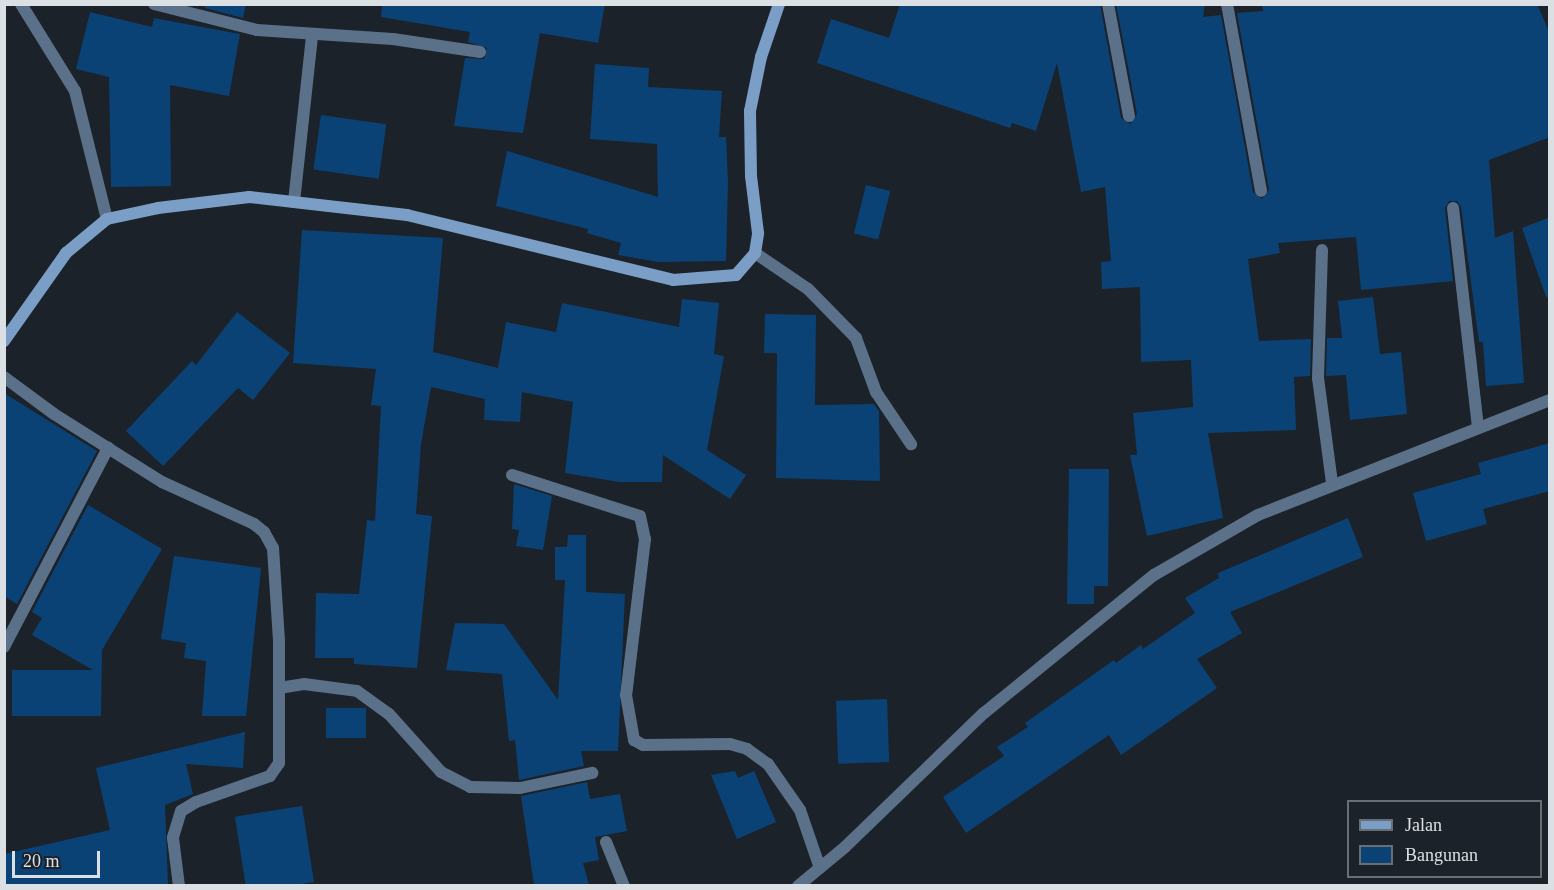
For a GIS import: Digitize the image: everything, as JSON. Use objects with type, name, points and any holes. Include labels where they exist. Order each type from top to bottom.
[{"type":"street","points":[[21,4],[75,91],[107,219]]},
{"type":"street","points":[[154,4],[257,30],[393,39],[480,52]]},
{"type":"street","points":[[4,341],[66,253],[107,219],[158,208],[249,197],[407,215],[674,280],[736,275],[755,253],[758,233],[751,176],[750,111],[761,57],[779,4]]},
{"type":"street","points":[[1108,4],[1129,116]]},
{"type":"street","points":[[1227,4],[1261,191]]},
{"type":"street","points":[[294,202],[312,35]]},
{"type":"street","points":[[1453,208],[1478,427]]},
{"type":"street","points":[[1322,250],[1317,368],[1332,483]]},
{"type":"street","points":[[755,253],[808,289],[856,338],[876,392],[911,444]]},
{"type":"street","points":[[4,377],[108,448],[169,485],[254,524],[269,539],[276,569],[279,763],[275,772],[181,811],[173,838],[179,885]]},
{"type":"street","points":[[798,885],[820,868],[984,713],[1127,594],[1234,526],[1332,483],[1550,400]]},
{"type":"street","points":[[4,647],[108,448]]},
{"type":"street","points":[[512,475],[640,516],[645,539],[626,696],[634,740],[643,745],[730,744],[761,759],[784,784],[800,810],[820,868]]},
{"type":"street","points":[[279,688],[304,684],[357,691],[389,714],[441,772],[470,787],[519,788],[592,773]]},
{"type":"street","points":[[606,842],[624,885]]},
{"type":"building","points":[[205,4],[246,4],[243,18],[205,8]]},
{"type":"building","points":[[382,4],[605,4],[598,43],[540,33],[523,133],[454,126],[465,58],[484,59],[487,48],[468,42],[470,32],[381,17]]},
{"type":"building","points":[[900,4],[1100,4],[1121,118],[1130,124],[1137,114],[1116,4],[1205,4],[1203,17],[1221,15],[1253,192],[1262,199],[1269,190],[1237,13],[1263,11],[1262,4],[1537,4],[1550,34],[1550,137],[1489,160],[1495,238],[1513,231],[1524,383],[1486,386],[1483,342],[1479,342],[1461,207],[1457,201],[1449,201],[1445,208],[1453,281],[1361,290],[1356,237],[1278,243],[1280,253],[1248,259],[1259,341],[1311,339],[1310,376],[1294,377],[1296,430],[1208,433],[1223,518],[1147,536],[1130,455],[1137,455],[1133,413],[1193,407],[1191,360],[1141,362],[1140,287],[1102,289],[1101,262],[1111,261],[1105,187],[1081,192],[1057,63],[1036,131],[1012,123],[1010,128],[817,63],[831,19],[889,38]]},
{"type":"building","points":[[90,12],[152,27],[154,18],[240,34],[229,96],[170,85],[171,186],[111,187],[109,77],[76,69]]},
{"type":"building","points":[[595,64],[649,68],[648,87],[722,91],[719,137],[726,137],[728,182],[726,261],[659,262],[618,255],[621,243],[587,233],[588,229],[496,206],[507,151],[658,197],[657,144],[590,139]]},
{"type":"building","points":[[321,115],[386,124],[379,179],[313,169]]},
{"type":"building","points":[[866,185],[890,191],[878,240],[854,234]]},
{"type":"building","points":[[1550,217],[1550,296],[1546,297],[1522,228]]},
{"type":"building","points":[[302,230],[443,238],[433,352],[498,368],[506,322],[556,332],[562,303],[679,327],[682,299],[719,303],[714,354],[724,356],[707,450],[746,475],[730,499],[663,455],[662,482],[619,482],[565,473],[573,402],[522,392],[520,422],[484,420],[485,399],[431,387],[421,444],[416,514],[432,516],[417,668],[354,664],[354,658],[315,658],[316,593],[359,594],[367,520],[375,521],[381,406],[371,405],[376,369],[293,363]]},
{"type":"building","points":[[1373,297],[1380,354],[1401,352],[1407,414],[1350,420],[1346,375],[1326,376],[1327,338],[1342,338],[1338,301]]},
{"type":"building","points":[[237,312],[290,353],[253,400],[238,388],[163,466],[126,431],[192,361],[196,365]]},
{"type":"building","points":[[765,314],[816,315],[815,405],[874,404],[879,411],[880,481],[776,478],[777,353],[764,353]]},
{"type":"building","points":[[4,393],[97,451],[17,604],[4,596]]},
{"type":"building","points":[[1550,443],[1550,491],[1483,509],[1487,524],[1426,541],[1413,493],[1481,474],[1478,463]]},
{"type":"building","points":[[1069,469],[1109,469],[1108,586],[1094,586],[1094,604],[1067,604]]},
{"type":"building","points":[[514,484],[552,496],[543,550],[516,546],[519,530],[512,529]]},
{"type":"building","points":[[88,505],[162,549],[102,650],[101,716],[12,716],[12,670],[93,670],[32,635],[42,618],[32,612]]},
{"type":"building","points":[[1348,518],[1363,557],[1230,612],[1242,633],[1197,659],[1217,688],[1121,755],[1109,735],[966,833],[943,797],[1004,756],[997,747],[1028,727],[1025,723],[1114,660],[1116,663],[1141,645],[1143,649],[1195,613],[1185,598],[1219,578],[1218,573]]},
{"type":"building","points":[[568,535],[586,535],[586,592],[625,594],[618,751],[581,751],[584,766],[519,780],[515,740],[509,741],[502,674],[446,670],[455,623],[504,624],[558,700],[565,580],[555,580],[555,547],[567,547]]},
{"type":"building","points":[[174,556],[261,568],[246,716],[202,716],[206,661],[184,658],[186,643],[161,639]]},
{"type":"building","points":[[887,699],[889,762],[838,764],[836,701]]},
{"type":"building","points":[[326,708],[366,708],[366,738],[326,738]]},
{"type":"building","points":[[245,732],[243,768],[186,764],[193,794],[165,805],[168,885],[4,885],[4,854],[110,830],[96,768]]},
{"type":"building","points":[[735,771],[738,778],[754,771],[776,822],[737,839],[711,775]]},
{"type":"building","points":[[587,782],[590,799],[620,794],[627,831],[595,837],[599,860],[583,863],[589,885],[534,885],[521,796]]},
{"type":"building","points":[[302,806],[314,882],[289,886],[246,886],[235,817]]}]
